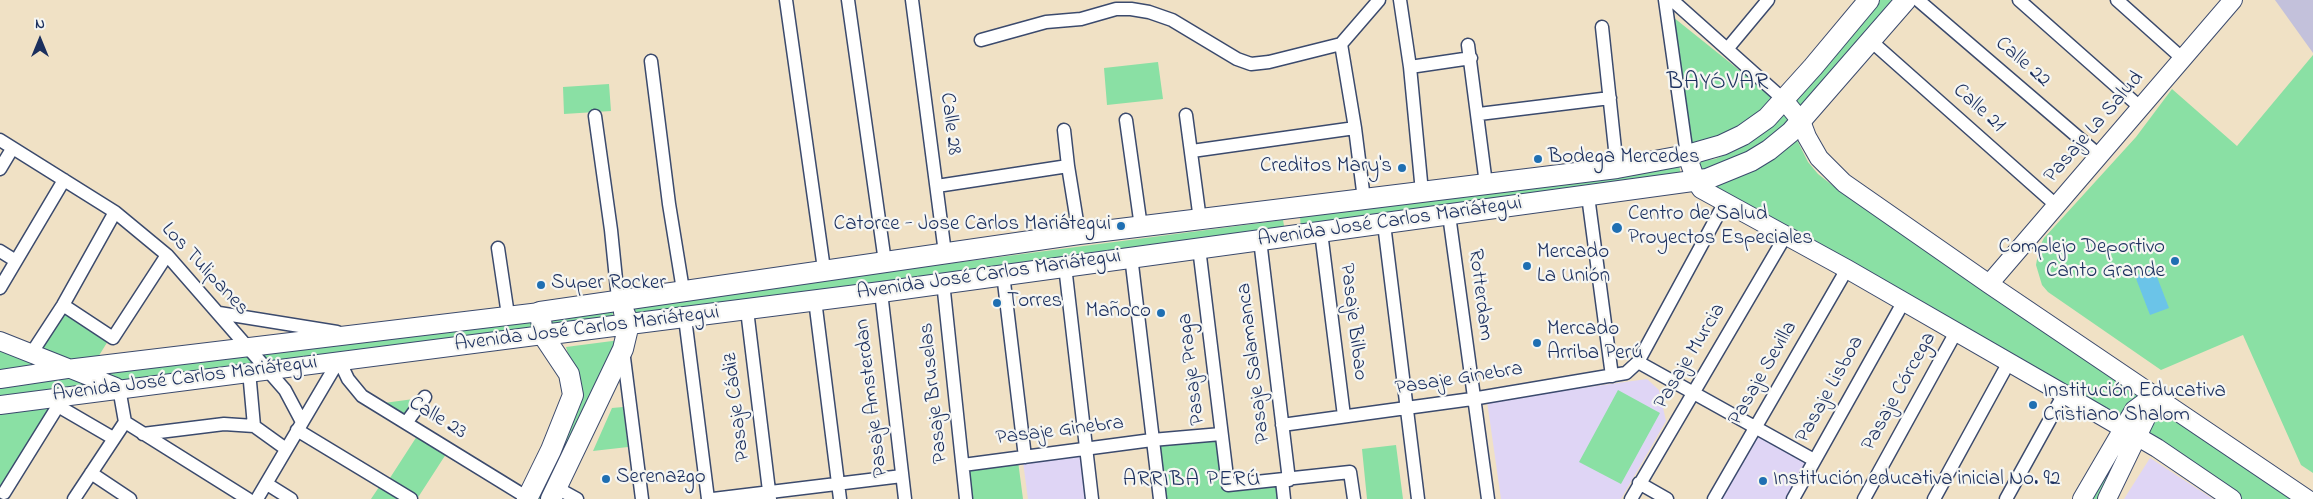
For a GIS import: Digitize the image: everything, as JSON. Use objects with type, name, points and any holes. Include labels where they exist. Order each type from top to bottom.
[{"type":"main road","name":"Avenida José Carlos Mariátegui","points":[[0,379],[67,368],[540,312],[618,299],[1079,234],[1617,168],[1688,156],[1722,145],[1743,135],[1766,118],[1869,0]]},
{"type":"main road","name":"Avenida José Carlos Mariátegui","points":[[0,405],[58,401],[119,388],[747,310],[1131,256],[1384,224],[1696,181],[1732,171],[1769,150],[1801,121],[1906,0]]},
{"type":"main road","name":"Pasaje La Salud","points":[[1989,284],[2184,59],[2227,2]]},
{"type":"main road","points":[[1783,99],[1801,121],[1807,138],[1819,158],[1837,177],[2150,397],[2307,499]]},
{"type":"main road","points":[[1688,156],[1696,181],[1701,189],[1847,268],[2123,428],[2232,499]]},
{"type":"main road","points":[[1291,208],[1295,235]]},
{"type":"main road","points":[[554,494],[623,349],[629,324],[618,299]]},
{"type":"main road","points":[[528,498],[551,450],[573,395],[569,374],[543,335],[540,312]]},
{"type":"main road","points":[[0,341],[119,388]]},
{"type":"main road","points":[[2082,499],[2134,410],[2150,397]]},
{"type":"main road","points":[[2107,499],[2138,438],[2148,414],[2150,397]]},
{"type":"street","points":[[786,0],[824,270]]},
{"type":"street","points":[[848,0],[884,262]]},
{"type":"street","name":"Calle 28","points":[[912,0],[945,253]]},
{"type":"street","points":[[982,40],[1046,22],[1081,19],[1116,9],[1131,9],[1149,12],[1172,20],[1237,60],[1251,64],[1269,62],[1341,44],[1379,0]]},
{"type":"street","points":[[1400,0],[1410,67],[1422,192]]},
{"type":"street","points":[[1665,0],[1688,156]]},
{"type":"street","points":[[1672,0],[1783,99]]},
{"type":"street","points":[[1728,48],[1768,0]]},
{"type":"street","name":"Calle 22","points":[[1918,0],[2100,156]]},
{"type":"street","points":[[2019,0],[2141,108]]},
{"type":"street","points":[[2117,0],[2184,59]]},
{"type":"street","points":[[1602,27],[1617,168]]},
{"type":"street","name":"Calle 21","points":[[1872,41],[2057,206]]},
{"type":"street","points":[[1341,44],[1355,128],[1364,199]]},
{"type":"street","points":[[1468,45],[1479,114],[1486,184]]},
{"type":"street","points":[[1410,67],[1471,58]]},
{"type":"street","points":[[651,61],[669,204],[683,290]]},
{"type":"street","points":[[1479,114],[1610,98]]},
{"type":"street","points":[[1186,115],[1200,220]]},
{"type":"street","points":[[595,116],[611,230],[618,299]]},
{"type":"street","points":[[1126,120],[1142,227]]},
{"type":"street","points":[[1192,150],[1355,128]]},
{"type":"street","points":[[1064,130],[1079,234]]},
{"type":"street","name":"Los Tulipanes","points":[[0,140],[115,212],[167,255],[247,347],[258,370],[285,390],[299,426]]},
{"type":"street","points":[[0,169],[12,149]]},
{"type":"street","points":[[937,186],[1068,166]]},
{"type":"street","points":[[0,288],[64,180]]},
{"type":"street","points":[[1588,196],[1612,376]]},
{"type":"street","points":[[1725,202],[1638,362],[1814,460]]},
{"type":"street","points":[[31,354],[63,306],[115,212]]},
{"type":"street","name":"Rotterdam","points":[[1449,215],[1472,399],[1488,499]]},
{"type":"street","points":[[1384,224],[1418,499]]},
{"type":"street","name":"Pasaje Bilbao","points":[[1321,232],[1344,416]]},
{"type":"street","name":"Pasaje Murcia","points":[[1630,499],[1786,235]]},
{"type":"street","name":"Pasaje Salamanca","points":[[1260,240],[1282,425],[1286,480],[1284,499]]},
{"type":"street","points":[[498,248],[508,315]]},
{"type":"street","name":"Pasaje Praga","points":[[1199,248],[1228,485],[1286,480]]},
{"type":"street","points":[[0,251],[16,261]]},
{"type":"street","points":[[63,306],[112,338],[167,255]]},
{"type":"street","points":[[1131,256],[1160,499]]},
{"type":"street","points":[[1065,266],[1092,499]]},
{"type":"street","name":"Pasaje Sevilla","points":[[1714,499],[1847,268]]},
{"type":"street","points":[[1003,274],[1025,457]]},
{"type":"street","name":"Pasaje Bruselas","points":[[943,282],[966,499]]},
{"type":"street","name":"Pasaje Amsterdan","points":[[881,292],[905,499]]},
{"type":"street","points":[[815,300],[840,499]]},
{"type":"street","name":"Pasaje Lisboa","points":[[1793,499],[1904,301]]},
{"type":"street","name":"Pasaje Cádiz","points":[[747,310],[769,496]]},
{"type":"street","points":[[219,313],[352,335]]},
{"type":"street","points":[[685,318],[708,499]]},
{"type":"street","name":"Pasaje Córcega","points":[[1869,497],[1956,332]]},
{"type":"street","points":[[623,349],[642,499]]},
{"type":"street","points":[[257,499],[340,360]]},
{"type":"street","name":"Calle 23","points":[[340,360],[348,379],[362,396],[528,498]]},
{"type":"street","name":"Pasaje Ginebra","points":[[1282,425],[1406,409],[1612,376],[1626,372],[1638,362]]},
{"type":"street","points":[[1934,499],[2009,362]]},
{"type":"street","points":[[254,426],[258,370]]},
{"type":"street","points":[[74,499],[125,422],[119,388]]},
{"type":"street","points":[[2006,499],[2064,394]]},
{"type":"street","points":[[406,423],[425,396]]},
{"type":"street","points":[[6,494],[58,401],[114,438]]},
{"type":"street","points":[[125,422],[248,499]]},
{"type":"street","points":[[144,434],[224,424],[254,426],[286,449]]},
{"type":"street","points":[[299,426],[411,499]]},
{"type":"street","name":"Pasaje Ginebra","points":[[963,464],[1086,450],[1152,440],[1222,434]]},
{"type":"street","points":[[1286,480],[1350,472],[1354,499]]},
{"type":"street","points":[[92,473],[130,499]]},
{"type":"street","points":[[713,499],[769,496],[838,484],[902,476]]},
{"type":"street","points":[[1639,483],[1667,499]]},
{"type":"street","points":[[267,484],[291,499]]},
{"type":"street","points":[[554,494],[577,499]]},
{"type":"shaded area","points":[[2275,0],[2313,0],[2313,53]]},
{"type":"shaded area","points":[[1647,379],[1659,390],[1666,421],[1621,499],[1501,499],[1487,401]]},
{"type":"shaded area","name":"Institución educativa inicial No. 92","points":[[1758,435],[1807,462],[1786,499],[1720,499]]},
{"type":"shaded area","points":[[1081,455],[1087,499],[1028,499],[1023,462]]},
{"type":"shaded area","points":[[2150,458],[2213,499],[2124,499]]},
{"type":"green space","points":[[1880,0],[1898,0],[1805,112],[1795,101]]},
{"type":"green space","points":[[1673,17],[1774,98],[1753,119],[1725,138],[1692,148]]},
{"type":"green space","name":"Complejo Deportivo Canto Grande","points":[[2313,55],[2313,473],[2301,465],[2243,335],[2161,370],[2048,292],[2042,285],[2036,265],[2039,248],[2044,238],[2136,137],[2172,89],[2237,146]]},
{"type":"green space","points":[[1158,62],[1163,99],[1107,105],[1104,68]]},
{"type":"green space","points":[[609,84],[611,111],[564,114],[563,87]]},
{"type":"green space","points":[[1788,109],[1796,120],[1767,145],[1699,175],[1697,162],[1715,159],[1739,149]]},
{"type":"green space","points":[[1796,138],[1808,162],[1818,174],[1832,185],[2137,394],[2137,399],[2122,417],[2117,417],[1714,188],[1714,185]]},
{"type":"green space","points":[[1679,164],[1681,177],[1301,229],[1300,217]]},
{"type":"green space","points":[[1283,220],[1285,231],[637,321],[632,305]]},
{"type":"green space","points":[[609,308],[613,313],[612,318],[552,326],[551,321],[554,316]]},
{"type":"green space","points":[[61,312],[108,341],[95,362],[70,365],[35,351]]},
{"type":"green space","points":[[528,320],[532,324],[532,328],[271,366],[261,354]]},
{"type":"green space","points":[[620,340],[545,499],[533,499],[580,394],[566,347]]},
{"type":"green space","points":[[0,349],[37,365],[0,375]]},
{"type":"green space","points":[[248,354],[255,364],[115,385],[98,374]]},
{"type":"green space","points":[[72,377],[93,387],[0,399],[0,388]]},
{"type":"green space","points":[[1618,390],[1660,413],[1621,484],[1579,462]]},
{"type":"green space","points":[[421,398],[407,417],[384,403]]},
{"type":"green space","points":[[2151,401],[2293,499],[2240,499],[2144,434]]},
{"type":"green space","points":[[623,407],[628,447],[593,451],[612,408]]},
{"type":"green space","points":[[48,408],[52,412],[4,489],[0,487],[0,414]]},
{"type":"green space","points":[[419,433],[448,451],[417,499],[388,481]]},
{"type":"green space","points":[[1220,436],[1226,488],[1280,483],[1282,499],[1164,499],[1158,443]]},
{"type":"green space","points":[[2122,441],[2130,446],[2102,499],[2090,499]]},
{"type":"green space","points":[[1396,445],[1403,499],[1367,499],[1362,449]]},
{"type":"green space","points":[[1018,461],[1023,499],[967,499],[964,467]]},
{"type":"green space","points":[[379,487],[400,499],[371,499]]},
{"type":"water","points":[[2154,269],[2169,308],[2150,315],[2135,276]]},
{"type":"place","name":"Bodega Mercedes","points":[[1538,159]]},
{"type":"place","name":"Creditos Mary's","points":[[1402,168]]},
{"type":"place","name":"Catorce - Jose Carlos Mariátegui","points":[[1121,226]]},
{"type":"place","name":"Centro de Salud Proyectos Especiales","points":[[1617,228]]},
{"type":"place","name":"Complejo Deportivo Canto Grande","points":[[2175,261]]},
{"type":"place","name":"Mercado La Unión","points":[[1527,266]]},
{"type":"place","name":"Super Rocker","points":[[541,285]]},
{"type":"place","name":"Torres","points":[[997,303]]},
{"type":"place","name":"Mañoco","points":[[1161,313]]},
{"type":"place","name":"Mercado Arriba Perú","points":[[1537,343]]},
{"type":"place","name":"Institución Educativa Cristiano Shalom","points":[[2033,405]]},
{"type":"place","name":"Serenazgo","points":[[606,479]]},
{"type":"place","name":"Institución educativa inicial No. 92","points":[[1763,481]]},
{"type":"district","name":"BAYÓVAR","points":[[1718,84]]},
{"type":"district","name":"ARRIBA PERÚ","points":[[1192,481]]}]
